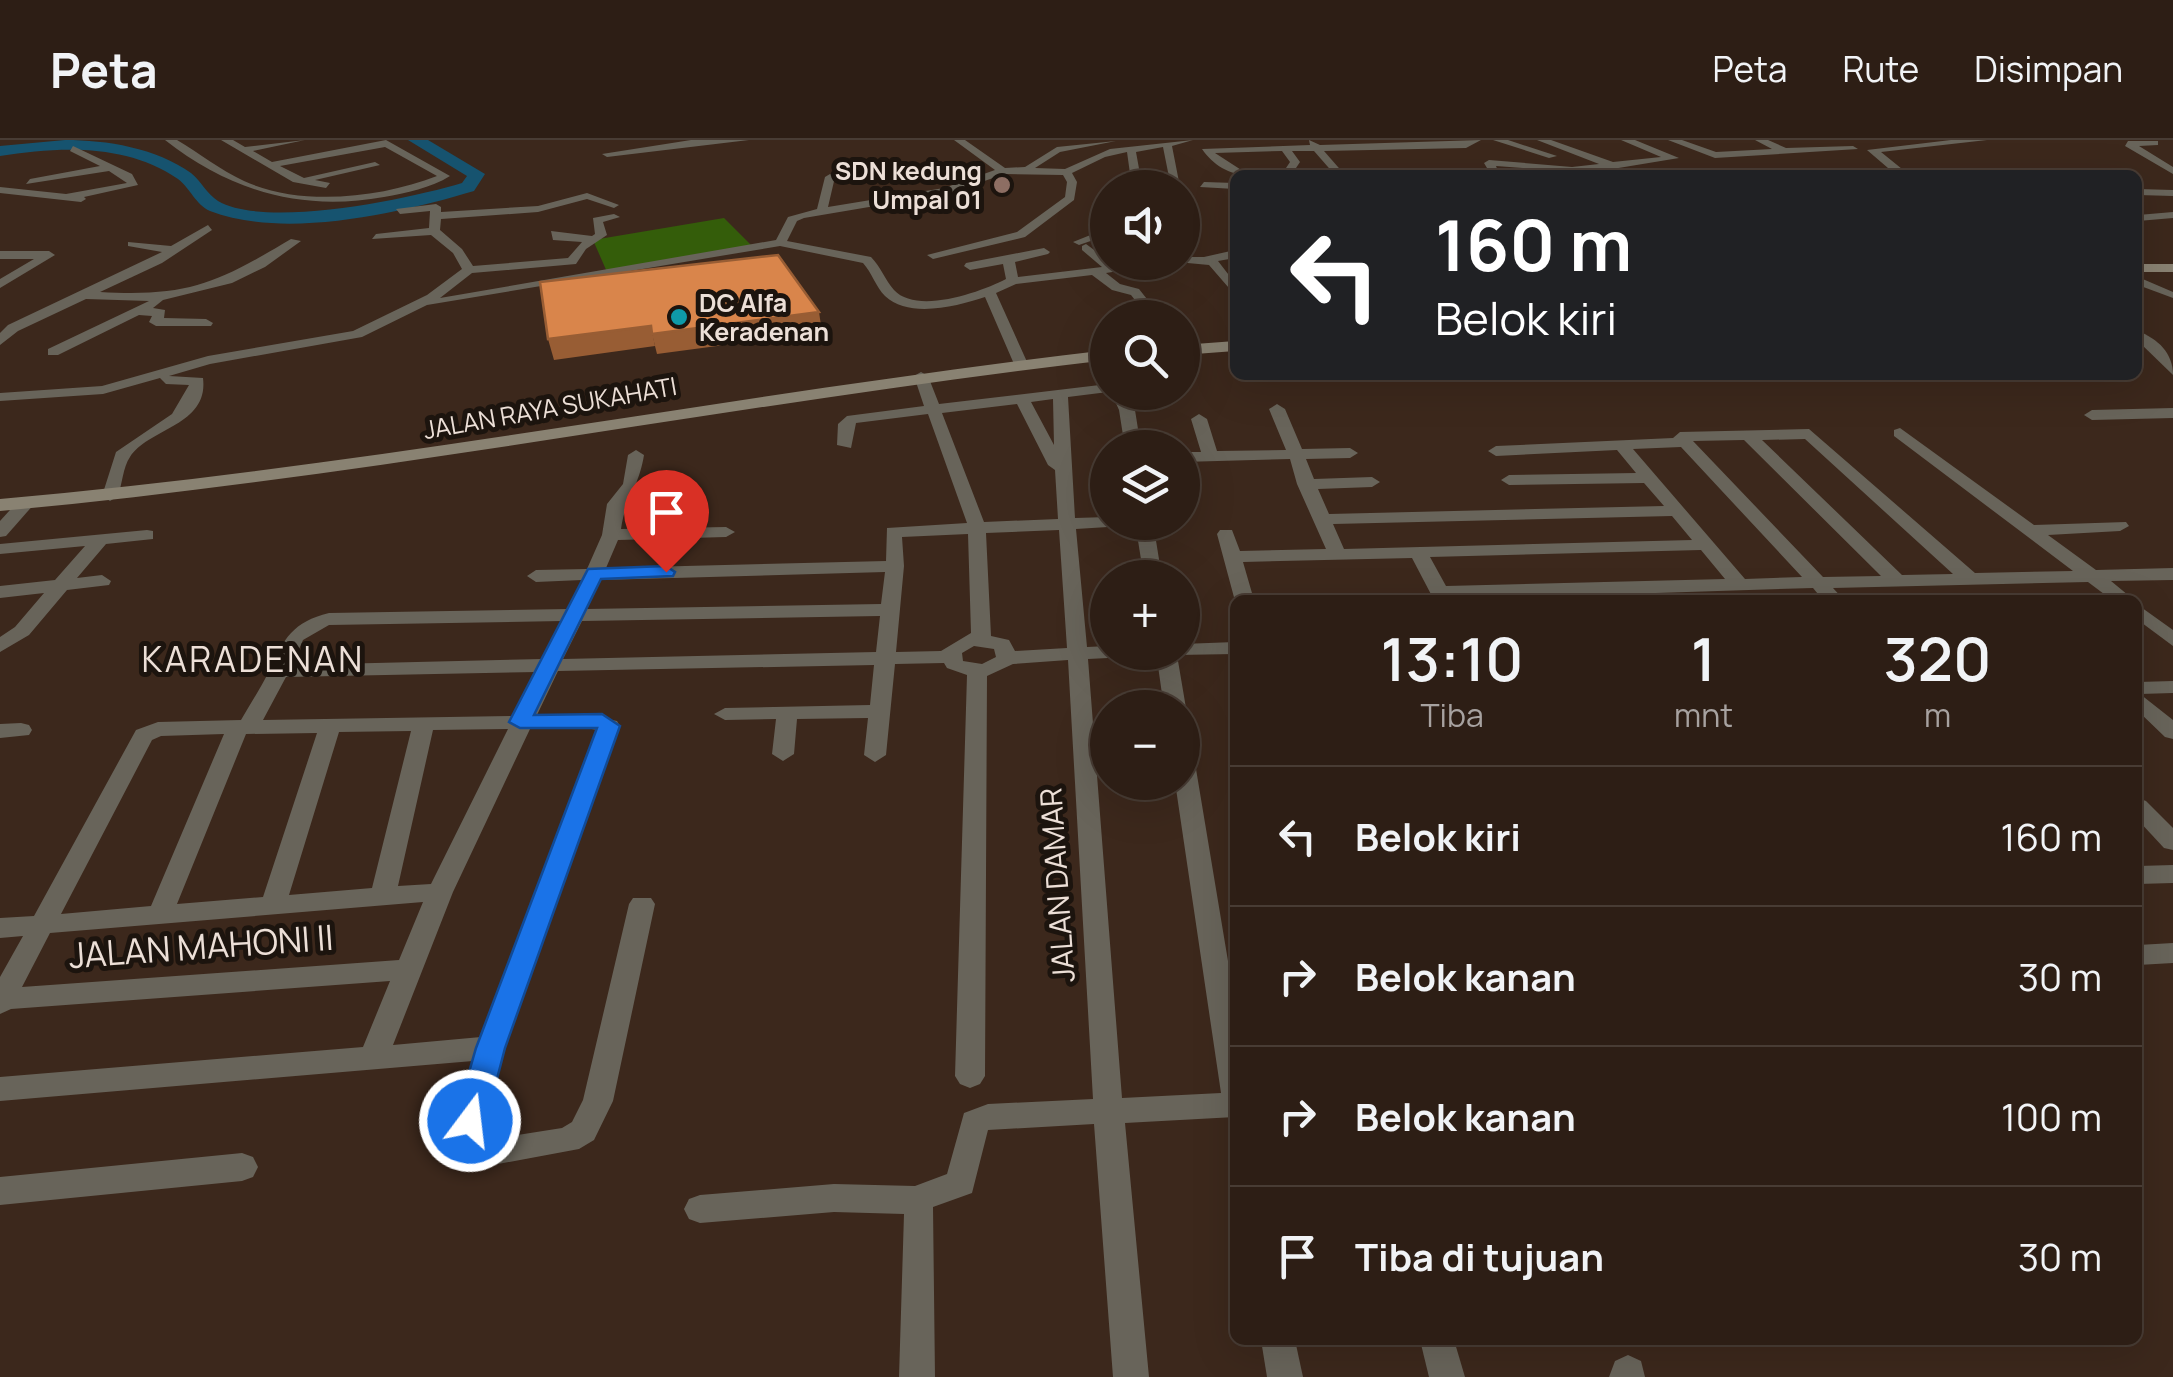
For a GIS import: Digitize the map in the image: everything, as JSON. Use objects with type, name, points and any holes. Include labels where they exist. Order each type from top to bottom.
[{"type":"main road","points":[[2142,268],[2173,268]]},
{"type":"main road","points":[[1200,349],[1230,346]]},
{"type":"main road","name":"JALAN RAYA SUKAHATI","points":[[0,505],[334,470],[912,377],[1090,358]]},
{"type":"street","points":[[170,140],[252,188],[294,197],[367,195],[412,188],[446,174],[383,142],[271,165]]},
{"type":"street","points":[[198,154],[239,144],[300,140]]},
{"type":"street","points":[[595,142],[610,160],[712,141],[744,140]]},
{"type":"street","points":[[959,140],[1003,171]]},
{"type":"street","points":[[1030,167],[1070,146],[1168,146],[1220,140]]},
{"type":"street","points":[[1452,140],[1523,163],[1562,170]]},
{"type":"street","points":[[1498,140],[1566,162],[1568,170]]},
{"type":"street","points":[[1542,140],[1613,165]]},
{"type":"street","points":[[1576,170],[1674,158],[1626,140]]},
{"type":"street","points":[[1673,140],[1715,155],[1853,149]]},
{"type":"street","points":[[1761,140],[1785,151]]},
{"type":"street","points":[[1689,146],[1779,140]]},
{"type":"street","points":[[1900,170],[1892,169],[1872,150],[1882,143],[1982,140]]},
{"type":"street","points":[[258,157],[329,142],[387,173]]},
{"type":"street","points":[[2170,150],[2152,142],[2128,144],[2173,171]]},
{"type":"street","points":[[1199,143],[1214,159],[1235,170]]},
{"type":"street","points":[[239,144],[297,180],[354,184]]},
{"type":"street","points":[[1313,144],[1336,170]]},
{"type":"street","points":[[1430,145],[1453,170]]},
{"type":"street","points":[[780,242],[792,220],[822,210],[946,191],[1003,171],[1030,167],[1066,172],[1103,151],[1135,146],[1473,145],[1492,170]]},
{"type":"street","points":[[1168,146],[1173,170]]},
{"type":"street","points":[[1393,146],[1413,170]]},
{"type":"street","points":[[1355,147],[1372,170]]},
{"type":"street","points":[[1284,148],[1295,162],[1290,170]]},
{"type":"street","points":[[44,192],[71,202],[141,190],[114,167],[73,149]]},
{"type":"street","points":[[1614,150],[1646,163]]},
{"type":"street","points":[[2138,150],[2170,150]]},
{"type":"street","points":[[285,172],[360,157]]},
{"type":"street","points":[[1489,164],[1523,163]]},
{"type":"street","points":[[252,188],[375,165]]},
{"type":"street","points":[[30,182],[114,167]]},
{"type":"street","points":[[933,255],[1021,236],[1070,198],[1072,182],[1066,172]]},
{"type":"street","points":[[332,174],[367,195]]},
{"type":"street","points":[[822,210],[830,177]]},
{"type":"street","points":[[0,190],[44,192],[131,180]]},
{"type":"street","points":[[71,202],[131,180]]},
{"type":"street","points":[[400,180],[412,188]]},
{"type":"street","points":[[1204,185],[1230,186]]},
{"type":"street","points":[[2142,192],[2173,193]]},
{"type":"street","points":[[435,216],[538,209],[586,196],[614,211],[597,220],[601,235],[591,239],[557,238],[555,233]]},
{"type":"street","points":[[102,198],[126,202]]},
{"type":"street","points":[[400,211],[434,206],[434,231]]},
{"type":"street","points":[[538,209],[572,214]]},
{"type":"street","points":[[2142,218],[2173,215]]},
{"type":"street","points":[[0,341],[13,328],[158,260],[208,228]]},
{"type":"street","points":[[376,237],[434,231],[458,250],[469,270]]},
{"type":"street","points":[[0,397],[85,392],[140,381],[208,360],[357,334],[414,306],[469,270],[572,261],[591,239]]},
{"type":"street","points":[[53,352],[168,298],[251,270],[295,241]]},
{"type":"street","points":[[414,306],[780,242],[871,262],[892,296],[914,304],[990,293],[1013,281],[1090,273]]},
{"type":"street","points":[[132,244],[170,250]]},
{"type":"street","points":[[1200,260],[1230,251]]},
{"type":"street","points":[[970,266],[1044,252]]},
{"type":"street","points":[[0,254],[50,255],[0,284]]},
{"type":"street","points":[[1210,259],[1230,285]]},
{"type":"street","points":[[1008,260],[1013,281]]},
{"type":"street","points":[[1107,280],[1135,292],[1141,300]]},
{"type":"street","points":[[2142,283],[2169,295]]},
{"type":"street","points":[[990,293],[1021,364]]},
{"type":"street","points":[[84,295],[217,300]]},
{"type":"street","points":[[138,311],[160,313],[156,322]]},
{"type":"street","points":[[111,325],[206,323]]},
{"type":"street","points":[[2142,338],[2154,346],[2173,371]]},
{"type":"street","points":[[912,377],[919,403],[931,408],[977,527],[980,638]]},
{"type":"street","points":[[110,496],[122,454],[173,423],[194,397],[198,381],[140,381]]},
{"type":"street","points":[[845,445],[846,424],[852,419],[1090,390]]},
{"type":"street","name":"JALAN DAMAR","points":[[1060,392],[1060,472],[1078,654],[1106,1112],[1131,1377]]},
{"type":"street","points":[[1021,397],[1060,472]]},
{"type":"street","points":[[1277,410],[1336,554]]},
{"type":"street","points":[[2092,415],[2173,413]]},
{"type":"street","points":[[1199,418],[1210,456]]},
{"type":"street","points":[[1900,433],[2118,595]]},
{"type":"street","points":[[1748,435],[1898,581]]},
{"type":"street","points":[[1829,595],[1680,437],[1812,435],[1970,579]]},
{"type":"street","points":[[1496,451],[1686,442]]},
{"type":"street","points":[[1621,446],[1741,586]]},
{"type":"street","points":[[1200,456],[1350,454]]},
{"type":"street","points":[[373,1058],[405,970],[440,892],[612,535],[616,504],[628,493],[636,455]]},
{"type":"street","points":[[1509,480],[1648,478]]},
{"type":"street","points":[[1305,484],[1372,482]]},
{"type":"street","points":[[0,532],[26,503]]},
{"type":"street","points":[[1321,519],[1677,511]]},
{"type":"street","points":[[875,755],[895,566],[893,532],[1090,522]]},
{"type":"street","points":[[2030,530],[2120,526]]},
{"type":"street","points":[[612,535],[726,532]]},
{"type":"street","points":[[1226,534],[1243,595]]},
{"type":"street","points":[[0,549],[148,535]]},
{"type":"street","points":[[0,646],[22,631],[100,540]]},
{"type":"street","points":[[1232,557],[1705,544]]},
{"type":"street","points":[[1418,553],[1441,595]]},
{"type":"street","points":[[536,576],[895,566]]},
{"type":"street","points":[[1472,595],[2173,574]]},
{"type":"street","points":[[0,592],[102,581]]},
{"type":"street","points":[[161,914],[244,726],[279,671],[291,638],[313,622],[890,610]]},
{"type":"street","points":[[2155,625],[2173,640]]},
{"type":"street","points":[[950,656],[955,646],[980,638],[1002,644],[1007,658]]},
{"type":"street","points":[[1200,649],[1230,648]]},
{"type":"street","points":[[950,656],[954,664],[978,671],[1007,658],[1090,653]]},
{"type":"street","points":[[279,671],[950,656]]},
{"type":"street","points":[[970,1076],[978,671]]},
{"type":"street","points":[[2142,688],[2173,687]]},
{"type":"street","points":[[2142,704],[2173,732]]},
{"type":"street","points":[[725,714],[878,711]]},
{"type":"street","points":[[782,754],[788,712]]},
{"type":"street","points":[[1,1001],[144,735],[158,729],[602,721],[609,726],[490,1048],[460,1158],[568,1140],[583,1131],[608,1064],[642,904]]},
{"type":"street","points":[[382,897],[424,724]]},
{"type":"street","points":[[273,905],[330,727]]},
{"type":"street","points":[[1190,800],[1230,1060]]},
{"type":"street","points":[[2142,810],[2173,842]]},
{"type":"street","points":[[2142,875],[2173,874]]},
{"type":"street","points":[[0,928],[440,892]]},
{"type":"street","name":"JALAN MAHONI II","points":[[1,1001],[405,970]]},
{"type":"street","points":[[0,1089],[490,1048]]},
{"type":"street","points":[[700,1210],[834,1198],[915,1200],[961,1182],[975,1122],[988,1117],[1230,1105]]},
{"type":"street","points":[[0,1191],[242,1166]]},
{"type":"street","points":[[915,1200],[920,1215],[917,1377]]},
{"type":"street","points":[[1279,1345],[1284,1377]]},
{"type":"street","points":[[1439,1345],[1447,1377]]},
{"type":"green space","points":[[724,218],[751,245],[607,272],[593,240]]},
{"type":"building","name":"DC Alfa Keradenan","points":[[778,255],[819,312],[652,334],[651,326],[548,339],[540,282]]},
{"type":"waterway","points":[[0,151],[48,145],[118,149],[184,176],[217,207],[245,213],[309,216],[377,209],[468,187],[477,174],[416,140]]},
{"type":"place","name":"SDN kedung Umpal 01","points":[[1002,185]]},
{"type":"place","name":"DC Alfa Keradenan","points":[[679,317]]},
{"type":"district","name":"KARADENAN","points":[[253,660]]},
{"type":"route","points":[[470,1121],[490,1048],[609,726],[602,721],[520,722],[595,573],[666,572]]}]
